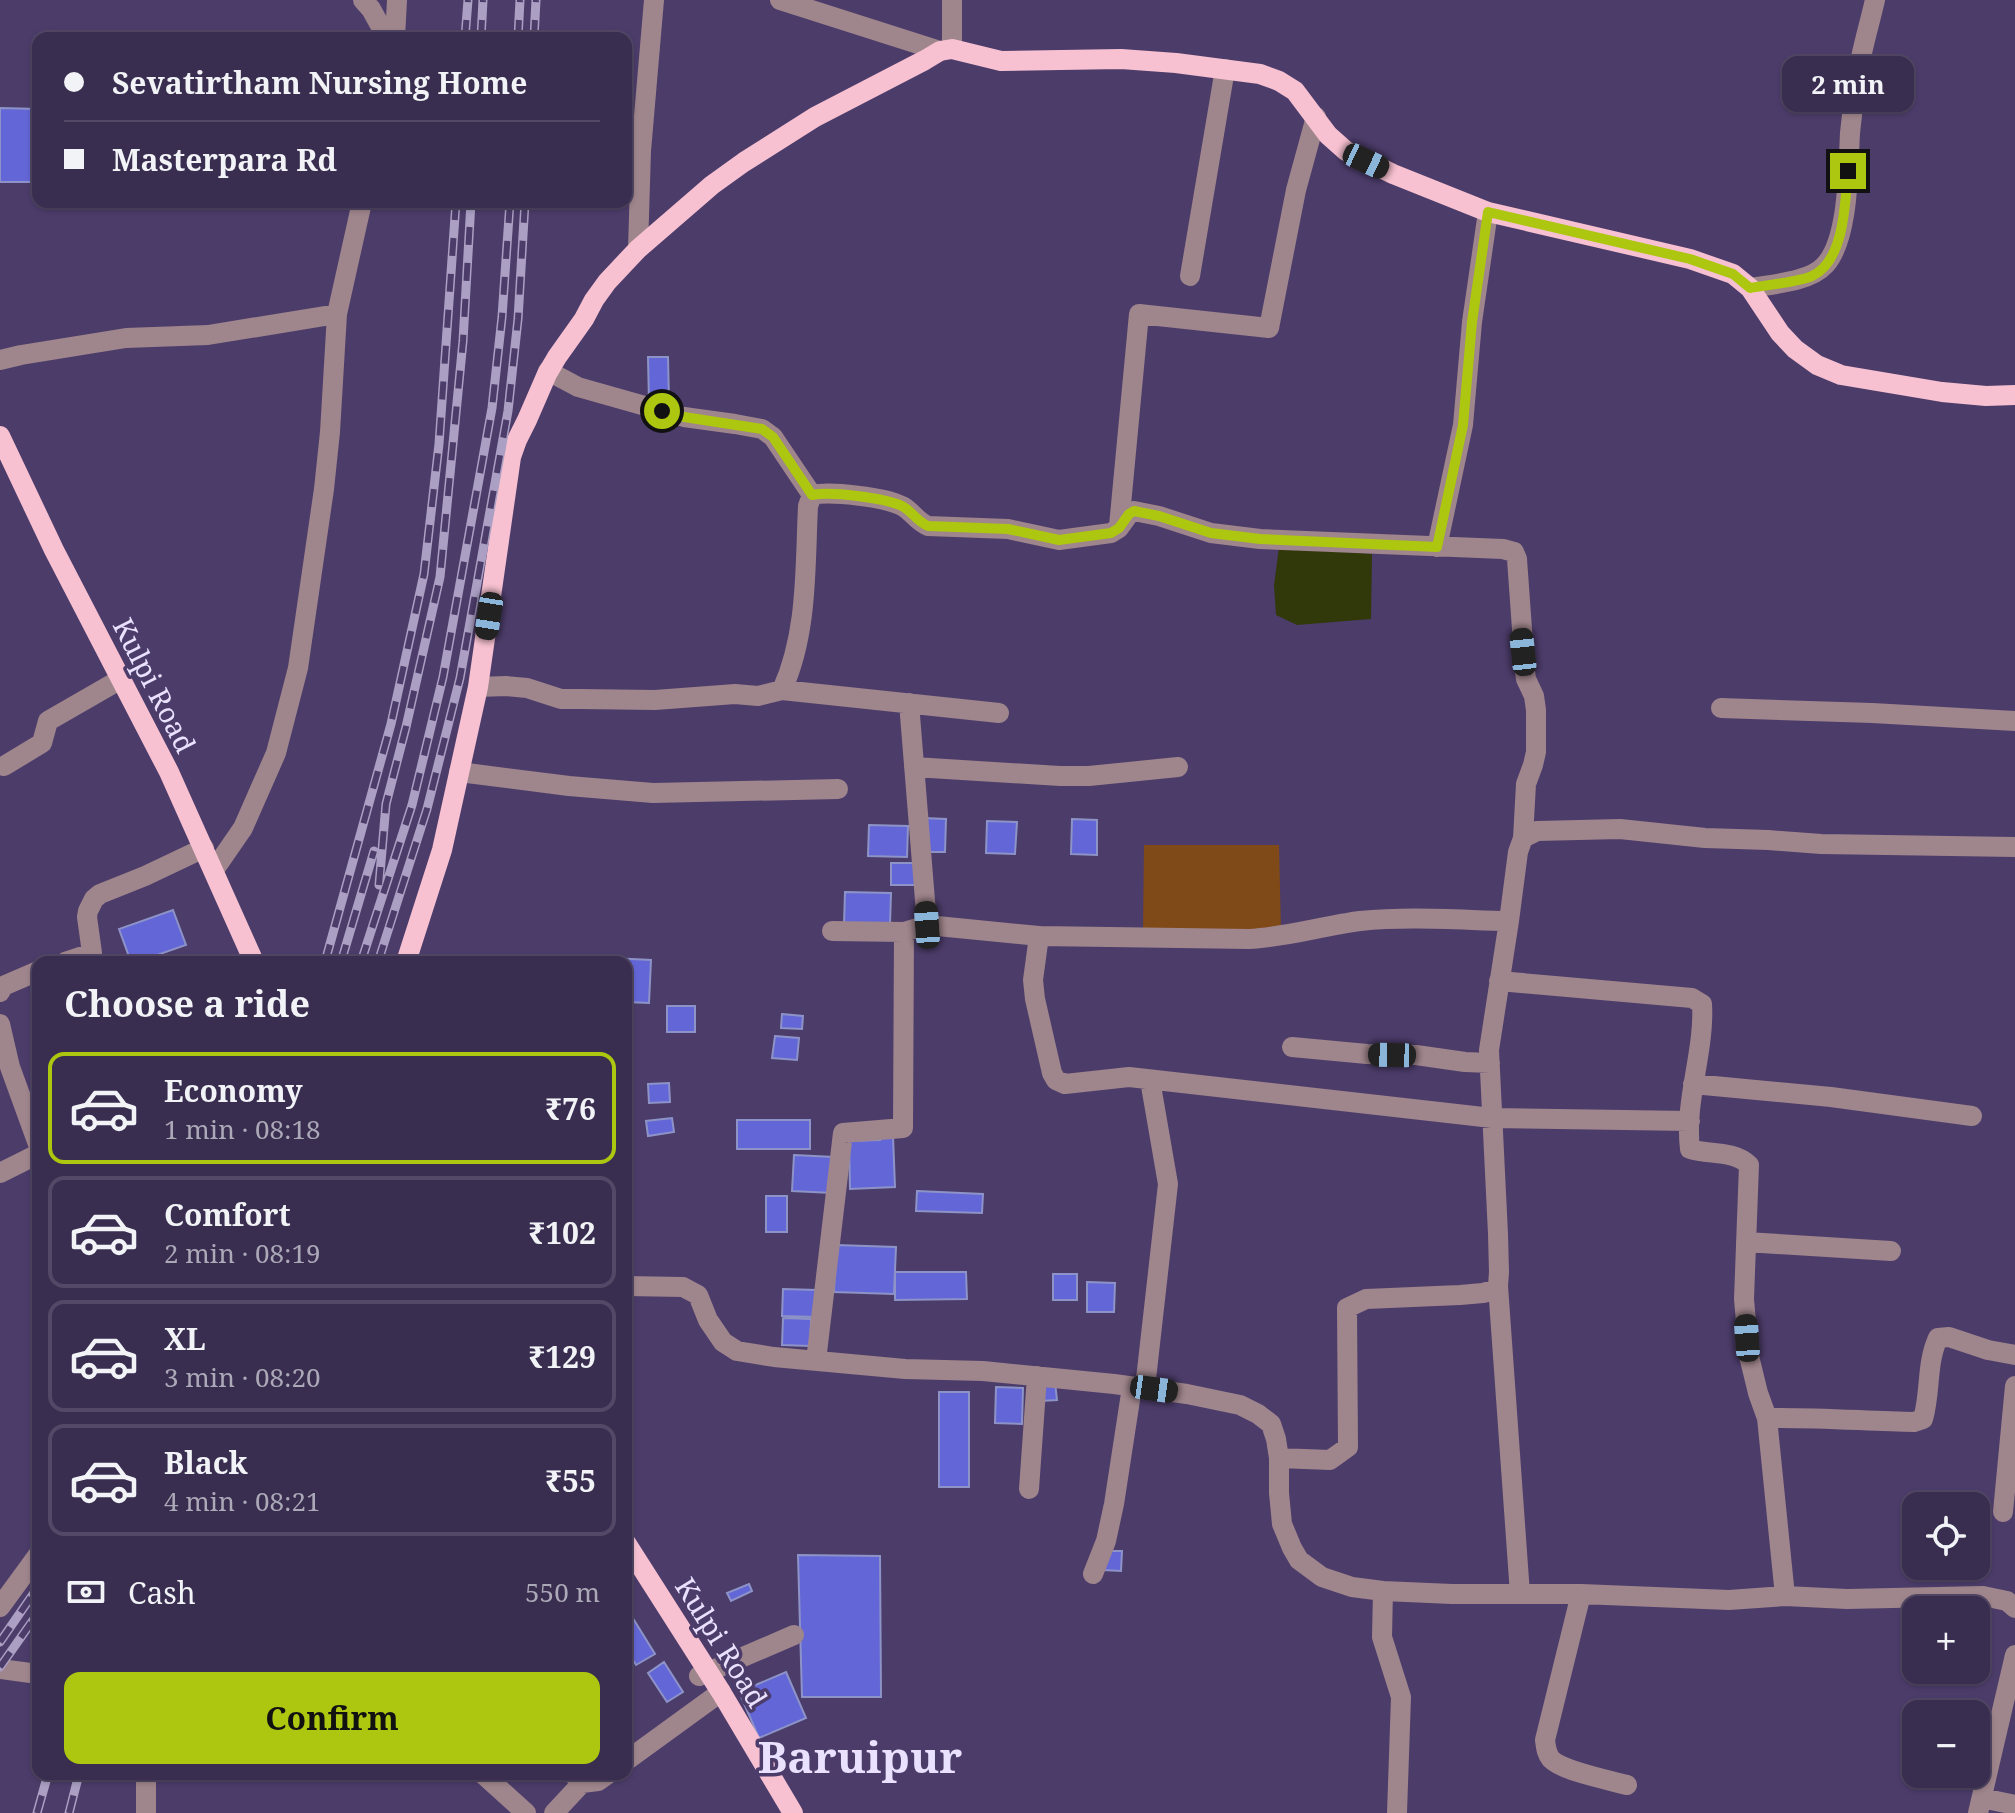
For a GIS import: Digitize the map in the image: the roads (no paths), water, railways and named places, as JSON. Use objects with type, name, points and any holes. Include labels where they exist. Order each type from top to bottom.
[{"type":"main road","points":[[408,956],[442,850],[478,687],[511,457],[548,371],[607,282],[690,202],[744,162],[815,117],[946,50],[1001,61],[1121,59],[1260,74],[1295,91],[1328,135],[1346,151],[1393,174],[1488,212],[1690,259],[1733,274],[1750,288],[1780,333],[1817,365],[1841,375],[1942,392],[2015,395]]},
{"type":"main road","name":"Kulpi Road","points":[[0,436],[54,550],[169,772],[251,956]]},
{"type":"main road","name":"Kulpi Road","points":[[632,1553],[704,1674],[721,1692],[793,1813]]},
{"type":"street","points":[[363,0],[384,32]]},
{"type":"street","points":[[395,32],[397,0]]},
{"type":"street","points":[[638,249],[641,151],[654,0]]},
{"type":"street","points":[[780,0],[946,50],[952,0]]},
{"type":"street","points":[[1750,288],[1812,276],[1833,255],[1844,211],[1857,78],[1875,0]]},
{"type":"street","points":[[1190,276],[1225,69]]},
{"type":"street","points":[[1119,528],[1139,314],[1269,328],[1296,190],[1316,117]]},
{"type":"street","points":[[214,870],[243,828],[276,753],[298,668],[326,475],[337,314],[361,208]]},
{"type":"street","points":[[1437,547],[1463,425],[1472,322],[1488,212]]},
{"type":"street","points":[[0,360],[126,338],[208,335],[337,314]]},
{"type":"street","points":[[548,371],[578,387],[684,417],[762,429],[773,437],[812,495]]},
{"type":"street","points":[[812,495],[842,494],[902,506],[918,522],[928,526],[1008,529],[1059,540],[1111,533],[1134,511],[1211,533],[1260,539],[1503,549],[1514,552],[1526,679],[1536,710],[1536,752],[1526,784],[1523,838],[1518,852],[1489,1050],[1498,1286],[1520,1594]]},
{"type":"street","points":[[782,690],[800,631],[808,506],[812,495]]},
{"type":"street","points":[[4,766],[42,743],[48,721],[121,679]]},
{"type":"street","points":[[478,687],[527,688],[561,699],[655,700],[735,694],[758,696],[782,690],[999,713]]},
{"type":"street","points":[[909,703],[927,925]]},
{"type":"street","points":[[1721,708],[2015,721]]},
{"type":"street","points":[[914,767],[1060,776],[1178,767]]},
{"type":"street","points":[[459,772],[653,793],[838,789]]},
{"type":"street","points":[[1523,838],[1537,831],[1620,829],[1705,838],[1821,844],[2015,847]]},
{"type":"street","points":[[83,956],[92,953],[87,917],[94,899],[204,848]]},
{"type":"street","points":[[832,931],[904,932],[927,925],[1039,936],[1249,939],[1281,937],[1355,922],[1399,918],[1509,921]]},
{"type":"street","points":[[816,1361],[843,1133],[903,1128],[904,932]]},
{"type":"street","points":[[1039,936],[1033,980],[1035,999],[1052,1073],[1056,1080],[1065,1084],[1129,1077],[1492,1118],[1690,1121]]},
{"type":"street","points":[[1,983],[32,973]]},
{"type":"street","points":[[1499,981],[1692,998],[1702,1004],[1690,1149],[1730,1154],[1741,1157],[1749,1165],[1744,1299],[1749,1356],[1767,1418],[1785,1596]]},
{"type":"street","points":[[0,1024],[10,1067],[32,1128]]},
{"type":"street","points":[[1292,1047],[1490,1063]]},
{"type":"street","points":[[1093,1574],[1106,1541],[1138,1388],[1168,1184],[1150,1080]]},
{"type":"street","points":[[1693,1084],[1831,1097],[1972,1116]]},
{"type":"street","points":[[0,1173],[32,1157]]},
{"type":"street","points":[[1746,1242],[1891,1251]]},
{"type":"street","points":[[632,1286],[683,1287],[698,1295],[715,1331],[723,1342],[737,1351],[905,1369],[1037,1376],[1187,1394],[1240,1405],[1271,1424],[1279,1458],[1282,1524],[1299,1560],[1322,1577],[1352,1587],[1452,1594],[1581,1594],[1729,1600],[1785,1596],[1847,1599],[1983,1596],[2007,1601],[2015,1608]]},
{"type":"street","points":[[1279,1458],[1330,1460],[1348,1447],[1347,1308],[1366,1299],[1483,1293],[1498,1286]]},
{"type":"street","points":[[1767,1418],[1914,1422],[1923,1419],[1926,1409],[1931,1352],[1938,1338],[1949,1337],[2015,1355]]},
{"type":"street","points":[[1029,1489],[1037,1376]]},
{"type":"street","points":[[2003,1512],[2015,1386]]},
{"type":"street","points":[[0,1607],[32,1563]]},
{"type":"street","points":[[1383,1591],[1382,1637],[1401,1697],[1397,1813]]},
{"type":"street","points":[[1581,1594],[1545,1740],[1546,1751],[1562,1767],[1627,1785]]},
{"type":"street","points":[[704,1674],[794,1635]]},
{"type":"street","points":[[2015,1655],[1980,1805],[2015,1805]]},
{"type":"street","points":[[0,1669],[32,1673]]},
{"type":"street","points":[[632,1757],[721,1692]]},
{"type":"street","points":[[146,1780],[146,1813]]},
{"type":"street","points":[[490,1780],[526,1813]]},
{"type":"street","points":[[554,1813],[577,1780]]},
{"type":"railway","points":[[465,32],[468,0]]},
{"type":"railway","points":[[481,32],[483,0]]},
{"type":"railway","points":[[518,32],[520,0]]},
{"type":"railway","points":[[534,32],[536,0]]},
{"type":"railway","points":[[327,956],[391,724],[424,574],[439,444],[456,208]]},
{"type":"railway","points":[[379,885],[386,804],[440,577],[463,341],[471,208]]},
{"type":"railway","points":[[363,956],[412,805],[443,677],[492,408],[510,208]]},
{"type":"railway","points":[[380,956],[427,809],[460,678],[508,411],[518,319],[525,208]]},
{"type":"railway","points":[[343,956],[374,851]]},
{"type":"railway","points":[[0,1642],[32,1596]]},
{"type":"railway","points":[[0,1667],[32,1622]]},
{"type":"railway","points":[[37,1813],[46,1780]]},
{"type":"railway","points":[[69,1813],[77,1780]]},
{"type":"district","name":"Baruipur","points":[[860,1756]]}]
